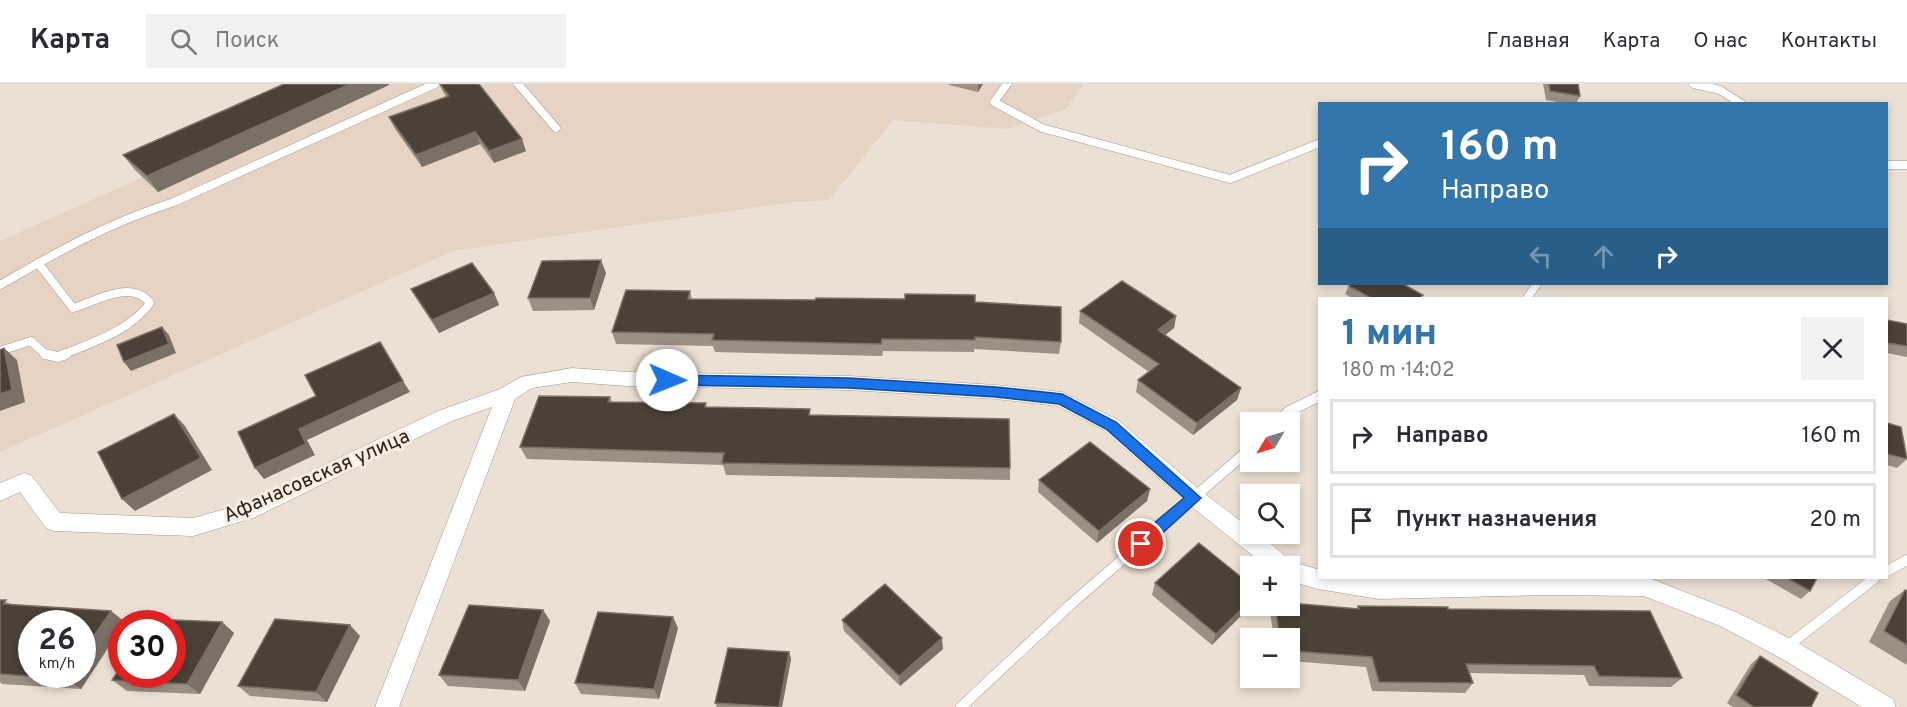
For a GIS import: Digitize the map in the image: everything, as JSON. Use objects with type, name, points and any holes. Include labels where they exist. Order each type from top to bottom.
[{"type":"street","name":"Афанасовская улица","points":[[0,492],[24,481],[54,522],[193,527],[245,512],[445,416],[507,394],[528,382],[572,375],[627,379],[849,383],[996,392],[1062,399],[1111,425],[1194,498],[1270,556]]},
{"type":"street","points":[[387,707],[507,394]]},
{"type":"street","points":[[1300,574],[1379,589],[1551,585],[1645,586],[1728,619],[1785,648],[1884,707]]},
{"type":"lane","points":[[0,285],[79,239],[139,213],[174,202],[435,84]]},
{"type":"lane","points":[[518,84],[556,128]]},
{"type":"lane","points":[[1007,84],[994,102],[1042,128],[1230,179],[1318,145]]},
{"type":"lane","points":[[1694,84],[1708,85],[1735,97],[1740,102]]},
{"type":"lane","points":[[1888,165],[1907,165]]},
{"type":"lane","points":[[0,351],[31,341],[45,354],[58,357],[117,331],[141,316],[150,303],[147,296],[140,291],[129,291],[73,308],[65,301],[51,275],[38,263]]},
{"type":"lane","points":[[1288,412],[1318,397]]},
{"type":"lane","points":[[962,707],[1070,605],[1240,458]]},
{"type":"lane","points":[[1888,570],[1907,560]]},
{"type":"lane","points":[[1785,648],[1874,579]]},
{"type":"shaded area","points":[[351,84],[1084,84],[1066,109],[1008,129],[893,120],[829,200],[794,202],[453,251],[0,452],[0,241]]},
{"type":"building","points":[[284,84],[350,84],[147,176],[123,155]]},
{"type":"building","points":[[440,84],[479,84],[522,139],[489,151],[475,132],[416,155],[389,117],[449,96]]},
{"type":"building","points":[[1549,84],[1578,84],[1580,96],[1550,91]]},
{"type":"building","points":[[601,260],[590,298],[528,298],[542,261]]},
{"type":"building","points":[[472,263],[494,293],[432,320],[411,289]]},
{"type":"building","points":[[1122,281],[1176,316],[1158,330],[1241,388],[1197,423],[1138,380],[1159,364],[1080,311]]},
{"type":"building","points":[[1405,285],[1423,295],[1420,297],[1369,297],[1349,286]]},
{"type":"building","points":[[626,290],[690,291],[688,299],[905,299],[905,294],[975,295],[975,302],[1061,307],[1061,342],[975,337],[975,340],[882,339],[881,344],[712,340],[714,334],[612,332]]},
{"type":"building","points":[[1888,320],[1907,324],[1907,346],[1888,343]]},
{"type":"building","points":[[162,327],[169,344],[124,362],[117,345]]},
{"type":"building","points":[[380,342],[403,381],[299,429],[306,444],[255,468],[238,432],[316,396],[305,375]]},
{"type":"building","points":[[4,348],[12,390],[0,394],[0,350]]},
{"type":"building","points":[[539,396],[610,397],[608,402],[706,403],[705,407],[810,409],[809,415],[1009,419],[1010,468],[722,463],[724,453],[520,447]]},
{"type":"building","points":[[174,414],[201,458],[122,499],[98,452]]},
{"type":"building","points":[[1888,423],[1901,427],[1907,459],[1888,454]]},
{"type":"building","points":[[1090,442],[1150,489],[1099,531],[1039,480]]},
{"type":"building","points":[[1199,543],[1240,576],[1240,611],[1216,634],[1155,583]]},
{"type":"building","points":[[1789,579],[1816,579],[1810,591]]},
{"type":"building","points":[[885,584],[942,638],[899,676],[842,620]]},
{"type":"building","points":[[1905,590],[1907,591],[1907,645],[1884,631]]},
{"type":"building","points":[[0,600],[6,600],[3,604],[96,610],[18,610],[18,675],[0,674]]},
{"type":"building","points":[[1300,604],[1359,609],[1358,606],[1650,611],[1682,678],[1599,676],[1594,666],[1466,664],[1473,683],[1379,682],[1372,657],[1300,652],[1300,628],[1278,628],[1277,616],[1300,616]]},
{"type":"building","points":[[469,605],[543,610],[518,680],[439,675]]},
{"type":"building","points":[[96,610],[108,611],[108,615],[96,633]]},
{"type":"building","points":[[598,612],[673,617],[654,689],[575,683]]},
{"type":"building","points":[[275,619],[350,625],[316,692],[238,686]]},
{"type":"building","points":[[186,620],[222,622],[187,684]]},
{"type":"building","points":[[728,648],[789,652],[779,707],[715,703]]},
{"type":"building","points":[[1760,656],[1818,693],[1811,707],[1754,707],[1736,695]]},
{"type":"route","points":[[667,380],[849,383],[996,392],[1062,399],[1111,425],[1194,498],[1141,544]]}]
